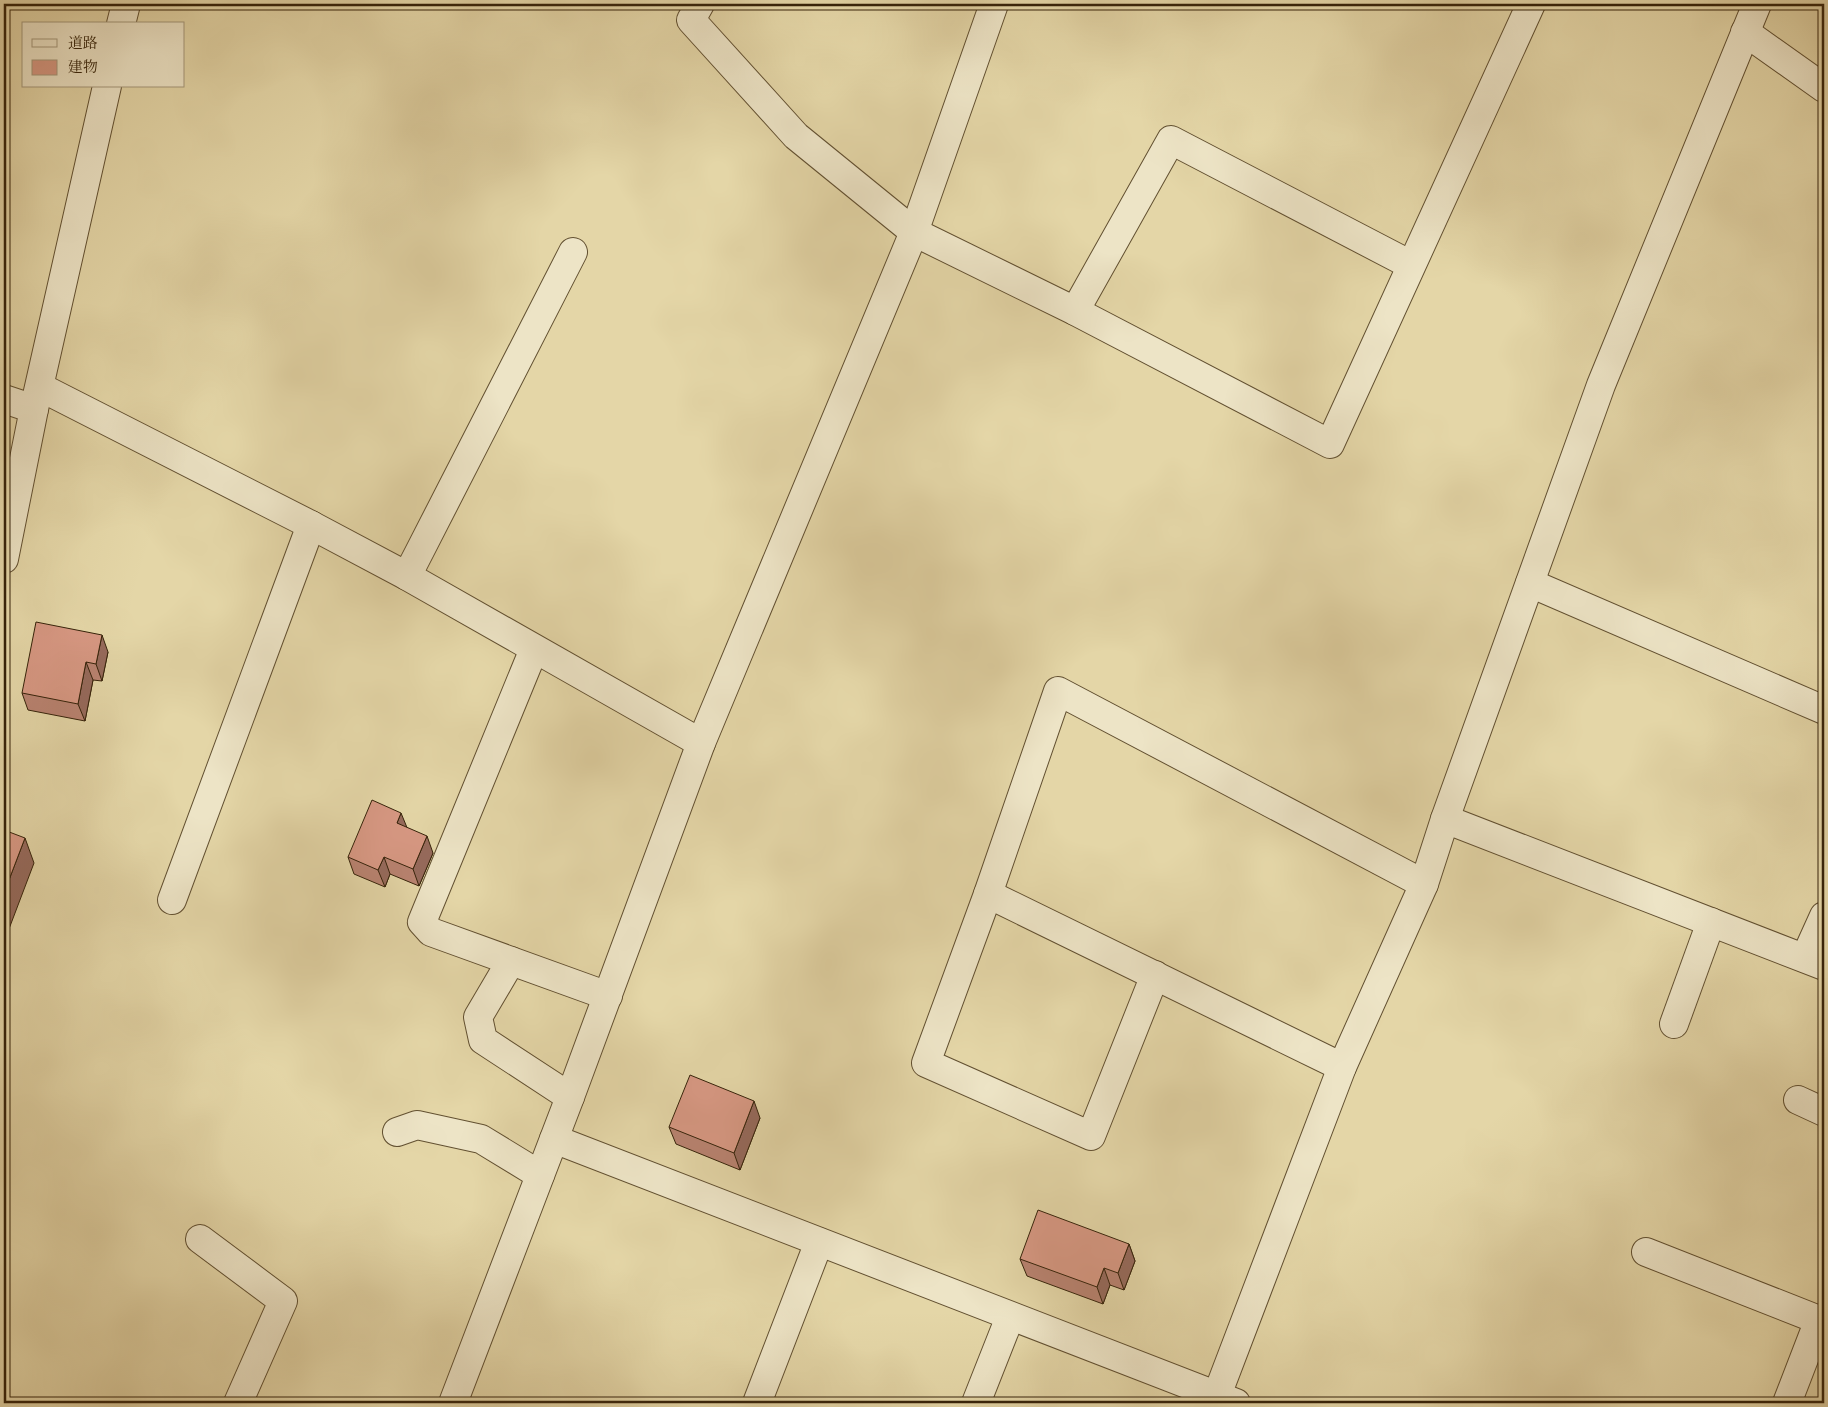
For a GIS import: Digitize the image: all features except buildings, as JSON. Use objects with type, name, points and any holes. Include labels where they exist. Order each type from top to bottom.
[{"type":"street","points":[[122,22],[126,4]]},
{"type":"street","points":[[700,4],[691,20],[796,136],[914,232],[1075,311],[1330,444],[1531,4]]},
{"type":"street","points":[[453,1403],[608,996],[701,743],[914,232],[994,4]]},
{"type":"street","points":[[554,1138],[1223,1401],[1342,1067],[1424,884],[1445,819],[1601,385],[1757,4]]},
{"type":"street","points":[[1745,32],[1824,88]]},
{"type":"street","points":[[4,559],[37,398],[107,88]]},
{"type":"street","points":[[1075,311],[1171,140],[1411,266]]},
{"type":"street","points":[[407,576],[573,252]]},
{"type":"street","points":[[4,399],[37,398],[311,525],[407,576],[701,743]]},
{"type":"street","points":[[172,900],[311,525]]},
{"type":"street","points":[[1530,583],[1824,710]]},
{"type":"street","points":[[534,649],[422,922],[431,932],[608,996]]},
{"type":"street","points":[[1155,975],[1091,1136],[926,1063],[988,894],[1058,691],[1424,884]]},
{"type":"street","points":[[1445,819],[1815,962],[1824,916]]},
{"type":"street","points":[[988,894],[1342,1067]]},
{"type":"street","points":[[1674,1024],[1711,922]]},
{"type":"street","points":[[511,961],[478,1018],[483,1040],[570,1096]]},
{"type":"street","points":[[1798,1100],[1824,1112]]},
{"type":"street","points":[[397,1132],[417,1125],[481,1139],[540,1175]]},
{"type":"street","points":[[200,1239],[283,1301],[238,1403]]},
{"type":"street","points":[[758,1403],[819,1242]]},
{"type":"street","points":[[1646,1252],[1821,1321],[1786,1403]]},
{"type":"street","points":[[976,1403],[1010,1317]]}]
